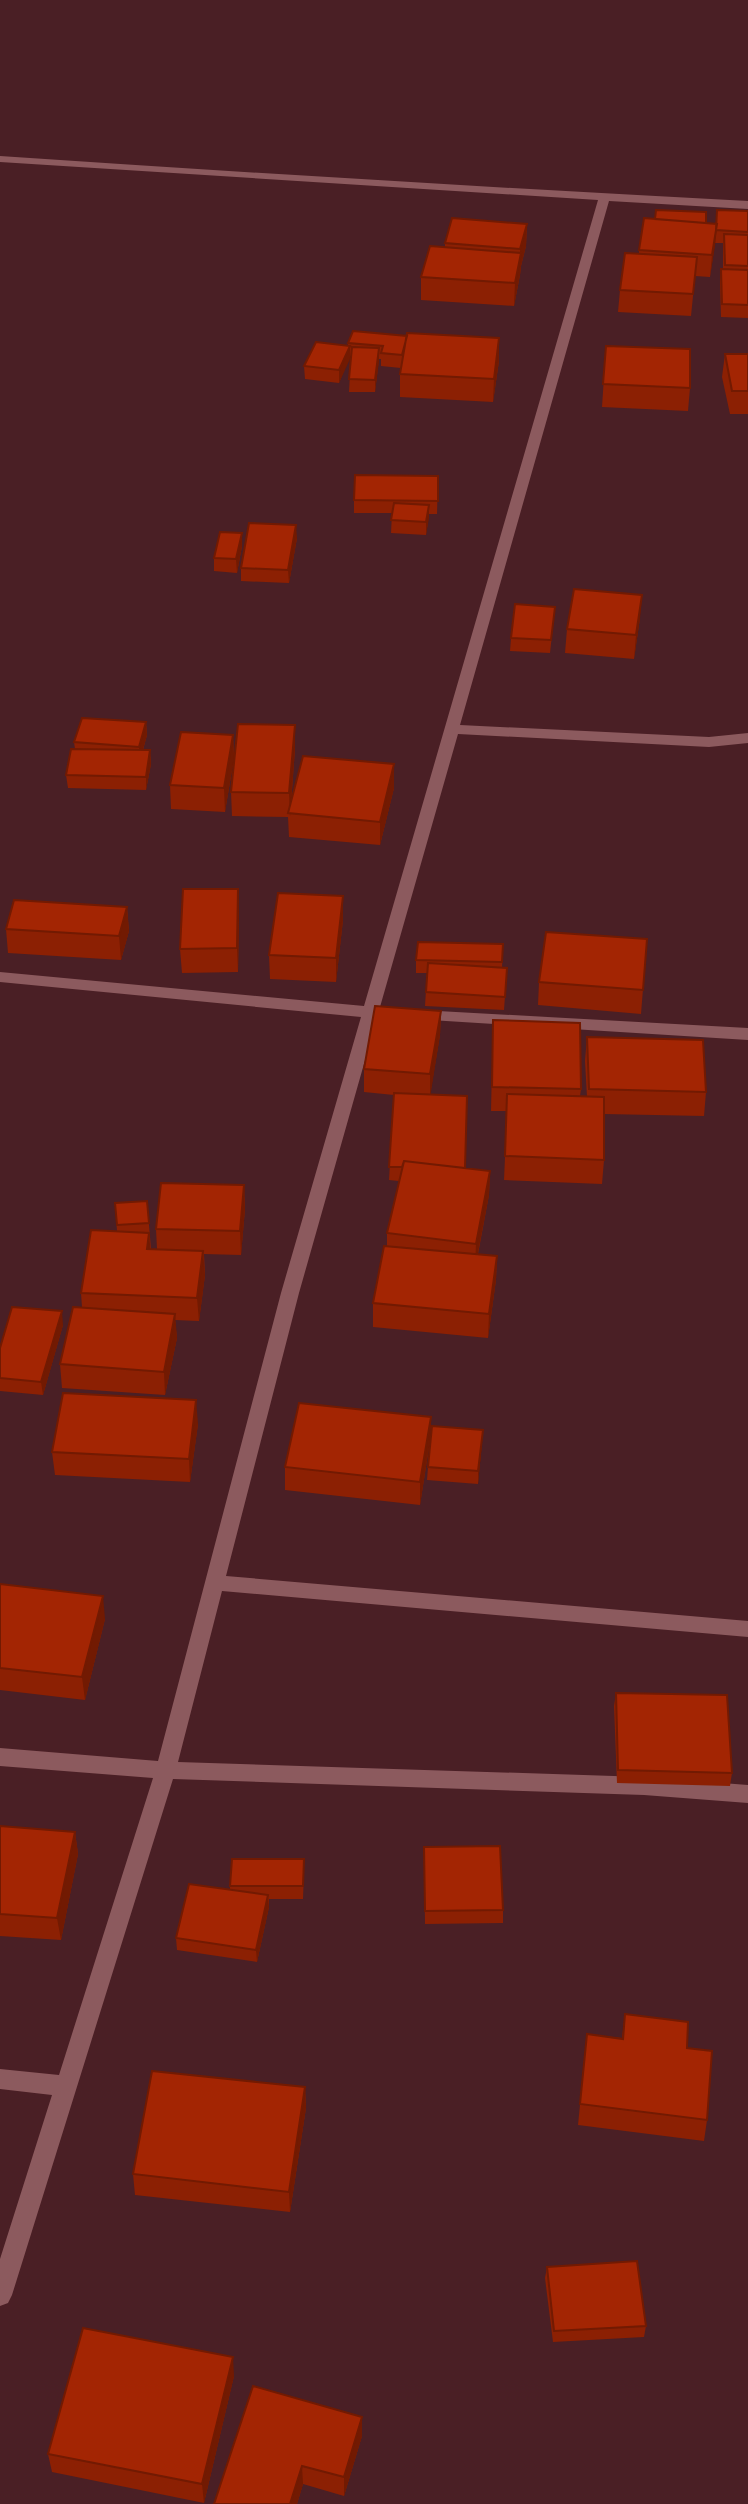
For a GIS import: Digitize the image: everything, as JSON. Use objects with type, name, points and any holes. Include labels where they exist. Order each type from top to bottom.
[{"type":"street","points":[[0,159],[363,184],[606,195],[748,205]]},
{"type":"street","points":[[0,2295],[166,1770],[290,1293],[450,729],[606,195]]},
{"type":"street","points":[[450,729],[709,742],[748,738]]},
{"type":"street","points":[[0,977],[370,1013],[748,1034]]},
{"type":"street","points":[[216,1583],[748,1629]]},
{"type":"street","points":[[0,1757],[166,1770],[644,1786],[748,1794]]},
{"type":"street","points":[[0,2079],[66,2086]]},
{"type":"building","points":[[656,210],[706,212],[706,223],[655,219]]},
{"type":"building","points":[[717,210],[748,211],[748,232],[716,230]]},
{"type":"building","points":[[452,218],[527,224],[520,249],[445,243]]},
{"type":"building","points":[[644,218],[717,224],[712,255],[639,250]]},
{"type":"building","points":[[724,234],[748,235],[748,266],[725,265]]},
{"type":"building","points":[[430,246],[521,253],[515,283],[421,277]]},
{"type":"building","points":[[625,253],[697,257],[693,294],[620,290]]},
{"type":"building","points":[[721,269],[748,270],[748,305],[722,304]]},
{"type":"building","points":[[353,331],[407,336],[402,355],[381,353],[383,346],[348,343]]},
{"type":"building","points":[[407,333],[499,338],[494,379],[400,374]]},
{"type":"building","points":[[316,342],[350,346],[339,370],[304,366]]},
{"type":"building","points":[[606,346],[690,349],[690,388],[603,384]]},
{"type":"building","points":[[352,347],[379,348],[375,380],[349,379]]},
{"type":"building","points":[[725,354],[748,354],[748,391],[732,391]]},
{"type":"building","points":[[355,475],[438,476],[438,501],[354,500]]},
{"type":"building","points":[[394,503],[429,505],[426,522],[391,520]]},
{"type":"building","points":[[249,523],[296,525],[288,570],[241,568]]},
{"type":"building","points":[[220,532],[242,533],[236,559],[214,558]]},
{"type":"building","points":[[574,589],[642,595],[636,635],[567,629]]},
{"type":"building","points":[[515,604],[555,607],[551,640],[511,638]]},
{"type":"building","points":[[82,718],[146,722],[139,747],[74,742]]},
{"type":"building","points":[[238,724],[295,725],[289,793],[231,792]]},
{"type":"building","points":[[181,732],[233,735],[224,788],[170,785]]},
{"type":"building","points":[[71,749],[150,750],[146,777],[66,775]]},
{"type":"building","points":[[303,756],[394,764],[380,822],[288,813]]},
{"type":"building","points":[[183,889],[238,889],[237,948],[180,949]]},
{"type":"building","points":[[278,893],[343,896],[336,958],[269,955]]},
{"type":"building","points":[[14,900],[127,907],[119,936],[6,929]]},
{"type":"building","points":[[546,932],[647,939],[643,990],[539,982]]},
{"type":"building","points":[[418,942],[503,944],[502,962],[416,960]]},
{"type":"building","points":[[428,963],[507,968],[505,997],[426,992]]},
{"type":"building","points":[[375,1006],[441,1011],[430,1074],[364,1069]]},
{"type":"building","points":[[493,1020],[580,1023],[581,1089],[492,1087]]},
{"type":"building","points":[[587,1037],[703,1040],[706,1092],[589,1089]]},
{"type":"building","points":[[394,1093],[467,1096],[465,1168],[404,1161],[402,1167],[389,1167]]},
{"type":"building","points":[[507,1094],[604,1097],[604,1160],[505,1156]]},
{"type":"building","points":[[404,1161],[490,1171],[476,1244],[387,1233]]},
{"type":"building","points":[[161,1183],[244,1185],[240,1231],[156,1229]]},
{"type":"building","points":[[147,1201],[149,1223],[117,1225],[115,1203]]},
{"type":"building","points":[[91,1230],[149,1233],[147,1249],[203,1251],[197,1298],[81,1293]]},
{"type":"building","points":[[384,1246],[497,1256],[489,1314],[373,1303]]},
{"type":"building","points":[[12,1307],[62,1311],[41,1382],[0,1378],[0,1348]]},
{"type":"building","points":[[73,1307],[175,1314],[164,1372],[60,1364]]},
{"type":"building","points":[[63,1393],[196,1400],[189,1459],[52,1452]]},
{"type":"building","points":[[299,1403],[431,1417],[420,1482],[285,1467]]},
{"type":"building","points":[[432,1426],[483,1430],[478,1471],[428,1467]]},
{"type":"building","points":[[0,1584],[103,1596],[82,1677],[0,1668]]},
{"type":"building","points":[[616,1693],[727,1695],[732,1773],[618,1770]]},
{"type":"building","points":[[0,1826],[75,1832],[57,1918],[0,1914]]},
{"type":"building","points":[[500,1846],[503,1910],[425,1911],[424,1847]]},
{"type":"building","points":[[232,1859],[304,1859],[303,1886],[230,1886]]},
{"type":"building","points":[[189,1884],[268,1895],[256,1950],[176,1938]]},
{"type":"building","points":[[625,2014],[688,2022],[687,2048],[712,2051],[707,2120],[580,2104],[587,2034],[623,2039]]},
{"type":"building","points":[[152,2071],[305,2087],[289,2192],[133,2174]]},
{"type":"building","points":[[637,2261],[646,2326],[554,2331],[547,2267]]},
{"type":"building","points":[[83,2328],[233,2357],[202,2484],[48,2454]]},
{"type":"building","points":[[253,2386],[362,2417],[344,2477],[302,2466],[290,2504],[214,2504]]}]
